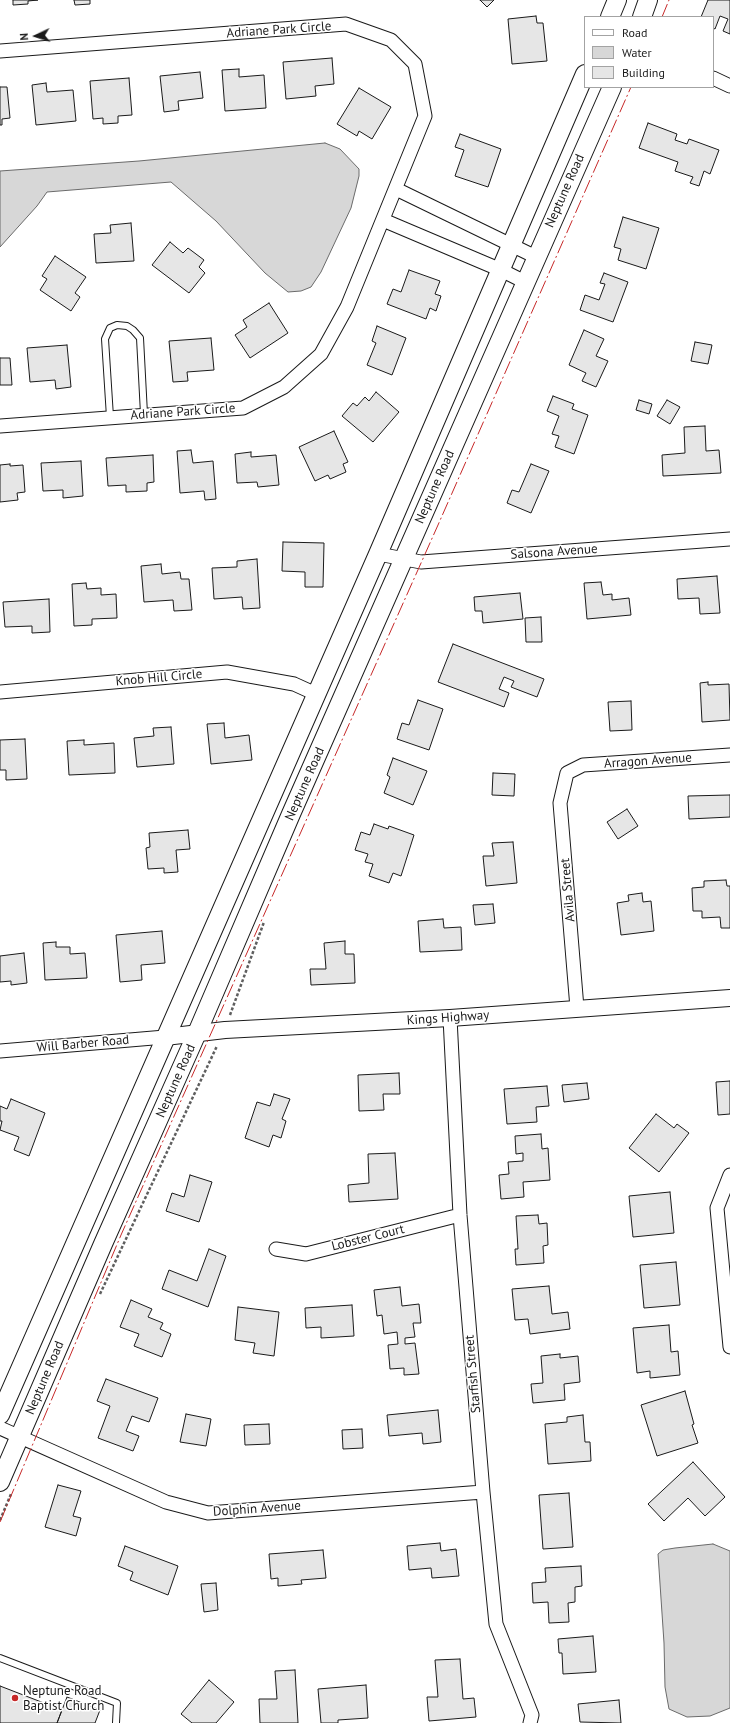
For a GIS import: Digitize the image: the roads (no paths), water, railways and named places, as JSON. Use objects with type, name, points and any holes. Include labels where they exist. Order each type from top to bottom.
[{"type":"main road","points":[[610,16],[617,0]]},
{"type":"main road","points":[[642,16],[648,0]]},
{"type":"main road","name":"Neptune Road","points":[[0,1415],[165,1037],[180,1008],[584,76]]},
{"type":"main road","name":"Neptune Road","points":[[0,1482],[105,1238],[197,1033],[525,282],[612,88]]},
{"type":"street","name":"Adriane Park Circle","points":[[0,51],[346,24],[391,40],[415,64],[425,116],[347,307],[321,354],[284,388],[243,408],[144,414],[0,426]]},
{"type":"street","points":[[714,78],[730,86]]},
{"type":"street","points":[[396,189],[512,244],[536,257]]},
{"type":"street","points":[[383,220],[501,270],[525,282]]},
{"type":"street","name":"Salsona Avenue","points":[[378,554],[421,562],[730,539]]},
{"type":"street","name":"Knob Hill Circle","points":[[0,692],[227,672],[294,684],[316,694]]},
{"type":"street","name":"Arragon Avenue","points":[[567,773],[583,765],[730,755]]},
{"type":"street","name":"Avila Street","points":[[567,773],[560,803],[577,1008]]},
{"type":"street","name":"Kings Highway","points":[[165,1037],[225,1030],[450,1018],[730,998]]},
{"type":"street","name":"Starfish Street","points":[[450,1018],[460,1215],[483,1492],[496,1624],[532,1715],[530,1723]]},
{"type":"street","name":"Will Barber Road","points":[[0,1051],[165,1037]]},
{"type":"street","points":[[730,1175],[717,1208],[730,1347]]},
{"type":"street","name":"Lobster Court","points":[[276,1249],[306,1254],[460,1215]]},
{"type":"street","name":"Dolphin Avenue","points":[[0,1428],[166,1502],[208,1513],[483,1492]]},
{"type":"lane","points":[[110,417],[105,339],[110,328],[117,325],[127,326],[134,330],[140,338],[144,414]]},
{"type":"lane","points":[[0,1658],[117,1703],[116,1723]]},
{"type":"water","points":[[325,143],[340,149],[359,169],[359,176],[351,208],[321,272],[311,287],[301,291],[288,292],[265,273],[216,221],[171,182],[47,192],[37,206],[0,247],[0,171],[139,161]]},
{"type":"water","points":[[713,1544],[730,1551],[730,1708],[710,1716],[687,1717],[669,1709],[665,1687],[664,1643],[658,1554],[663,1550]]},
{"type":"place","name":"Neptune Road Baptist Church","points":[[15,1698]]}]
